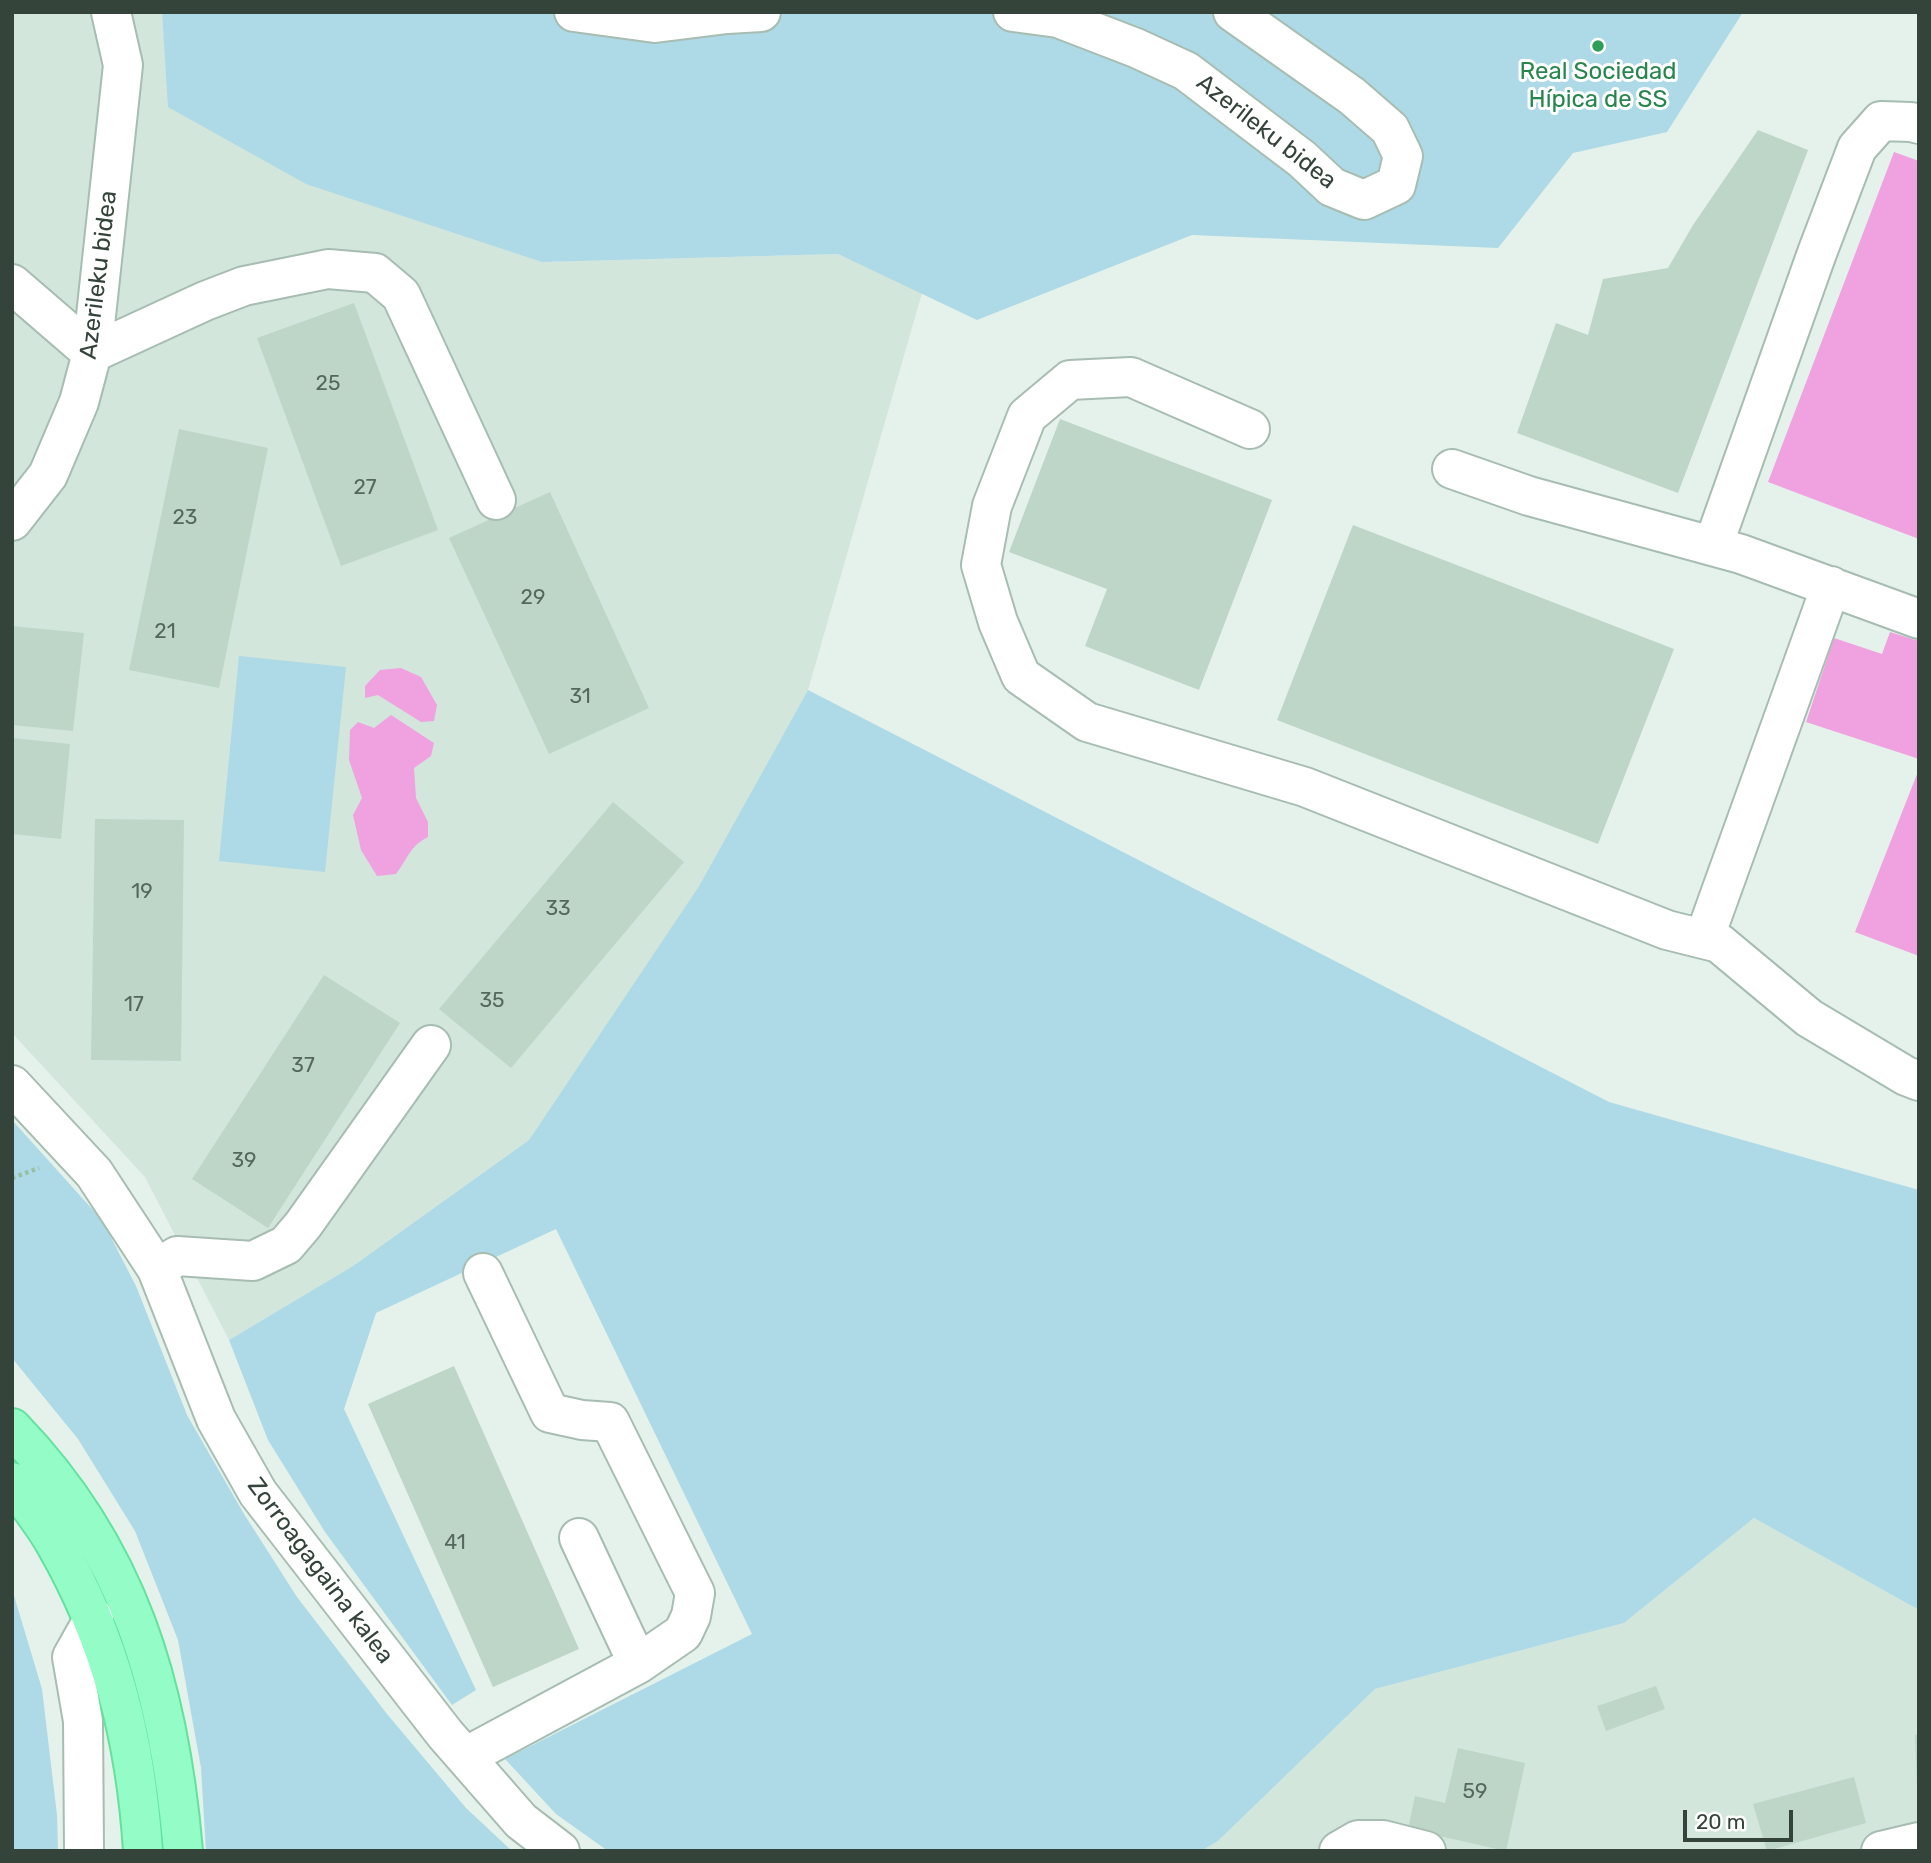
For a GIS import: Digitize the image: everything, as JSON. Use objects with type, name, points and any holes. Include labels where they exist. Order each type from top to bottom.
[{"type":"main road","points":[[12,1428],[43,1459],[87,1521],[130,1603],[153,1670],[169,1737],[183,1851]]},
{"type":"main road","points":[[12,1482],[55,1542],[94,1618],[116,1682],[131,1745],[143,1851]]},
{"type":"street","name":"Azerileku bidea","points":[[12,521],[48,475],[79,402],[92,353],[123,65],[111,12]]},
{"type":"street","points":[[574,12],[655,23],[761,12]]},
{"type":"street","name":"Azerileku bidea","points":[[1013,12],[1058,18],[1136,48],[1186,71],[1302,159],[1332,187],[1364,200],[1396,185],[1403,156],[1390,129],[1352,96],[1233,12]]},
{"type":"street","points":[[1713,546],[1857,148],[1881,121],[1919,124]]},
{"type":"street","points":[[12,284],[92,353],[244,286],[328,268],[374,272],[401,295],[496,500]]},
{"type":"street","points":[[1250,429],[1131,377],[1070,380],[1027,416],[992,506],[981,565],[998,622],[1021,676],[1087,722],[1305,787],[1667,930],[1718,943],[1809,1018],[1906,1076],[1919,1081]]},
{"type":"street","points":[[1452,469],[1529,496],[1713,546],[1919,619]]},
{"type":"street","points":[[1704,939],[1831,586]]},
{"type":"street","points":[[157,1269],[177,1256],[253,1261],[286,1245],[431,1045]]},
{"type":"street","name":"Zorroagagaina kalea","points":[[12,1085],[94,1173],[157,1269],[216,1419],[258,1493],[465,1757],[522,1821],[560,1851]]},
{"type":"street","points":[[465,1757],[638,1664],[683,1633],[691,1616],[695,1593],[610,1422],[582,1420],[550,1413],[483,1273]]},
{"type":"street","points":[[579,1538],[638,1664]]},
{"type":"street","points":[[84,1851],[83,1721],[72,1657],[94,1618]]},
{"type":"street","points":[[1339,1851],[1358,1840],[1383,1840],[1426,1851]]},
{"type":"street","points":[[1881,1851],[1919,1842]]},
{"type":"shaded area","points":[[12,12],[162,12],[169,107],[542,262],[838,254],[922,293],[808,690],[699,886],[529,1140],[353,1266],[229,1340],[145,1177],[12,1033]]},
{"type":"shaded area","points":[[162,12],[1743,12],[1667,132],[1573,153],[1498,248],[1192,235],[977,320],[838,254],[542,262],[306,184],[168,107]]},
{"type":"shaded area","points":[[1894,152],[1919,161],[1919,539],[1768,482]]},
{"type":"shaded area","points":[[1890,632],[1919,641],[1919,759],[1806,722],[1834,638],[1882,654]]},
{"type":"shaded area","points":[[239,656],[346,667],[325,872],[219,861]]},
{"type":"shaded area","points":[[401,668],[421,677],[437,705],[434,721],[421,722],[378,695],[365,698],[365,686],[380,670]]},
{"type":"shaded area","points":[[808,690],[1609,1102],[1919,1190],[1919,1610],[1754,1518],[1624,1623],[1375,1689],[1218,1841],[1201,1851],[608,1851],[556,1814],[505,1759],[752,1634],[556,1229],[376,1313],[344,1409],[476,1690],[452,1705],[325,1532],[268,1440],[229,1340],[353,1266],[529,1140],[699,886]]},
{"type":"shaded area","points":[[391,715],[434,743],[431,756],[414,768],[416,798],[428,822],[428,837],[413,848],[396,874],[377,876],[361,850],[353,815],[362,798],[349,760],[350,730],[358,722],[374,728]]},
{"type":"shaded area","points":[[1919,769],[1919,956],[1855,932]]},
{"type":"shaded area","points":[[12,1120],[102,1220],[136,1286],[187,1415],[244,1514],[297,1597],[387,1714],[466,1808],[512,1851],[206,1851],[201,1768],[178,1640],[135,1531],[78,1439],[12,1358]]},
{"type":"shaded area","points":[[1754,1518],[1919,1610],[1919,1851],[1201,1851],[1218,1841],[1375,1689],[1624,1623]]},
{"type":"shaded area","points":[[12,1589],[42,1689],[57,1815],[58,1851],[12,1851]]},
{"type":"building","points":[[1758,130],[1808,150],[1678,493],[1517,433],[1556,323],[1588,335],[1603,279],[1668,268],[1693,225]]},
{"type":"building","points":[[354,303],[438,530],[341,566],[257,338]]},
{"type":"building","points":[[1060,419],[1272,500],[1199,690],[1085,646],[1107,589],[1009,552]]},
{"type":"building","points":[[179,429],[268,448],[219,688],[129,670]]},
{"type":"building","points":[[550,492],[649,708],[549,754],[449,538]]},
{"type":"building","points":[[1353,525],[1674,649],[1598,844],[1277,720]]},
{"type":"building","points":[[12,626],[84,633],[73,731],[12,725]]},
{"type":"building","points":[[12,738],[70,744],[61,839],[12,834]]},
{"type":"building","points":[[613,802],[684,862],[511,1068],[439,1009]]},
{"type":"building","points":[[95,819],[184,820],[181,1061],[91,1060]]},
{"type":"building","points":[[324,975],[400,1023],[268,1228],[192,1179]]},
{"type":"building","points":[[454,1366],[579,1649],[493,1687],[368,1404]]},
{"type":"building","points":[[1656,1686],[1665,1709],[1606,1731],[1597,1706]]},
{"type":"building","points":[[1915,1735],[1919,1735],[1919,1789],[1917,1789]]},
{"type":"building","points":[[1458,1748],[1525,1763],[1506,1851],[1408,1829],[1415,1796],[1445,1803]]},
{"type":"building","points":[[1854,1777],[1866,1823],[1767,1851],[1753,1804]]},
{"type":"place","name":"Real Sociedad Hípica de SS","points":[[1598,46]]}]
